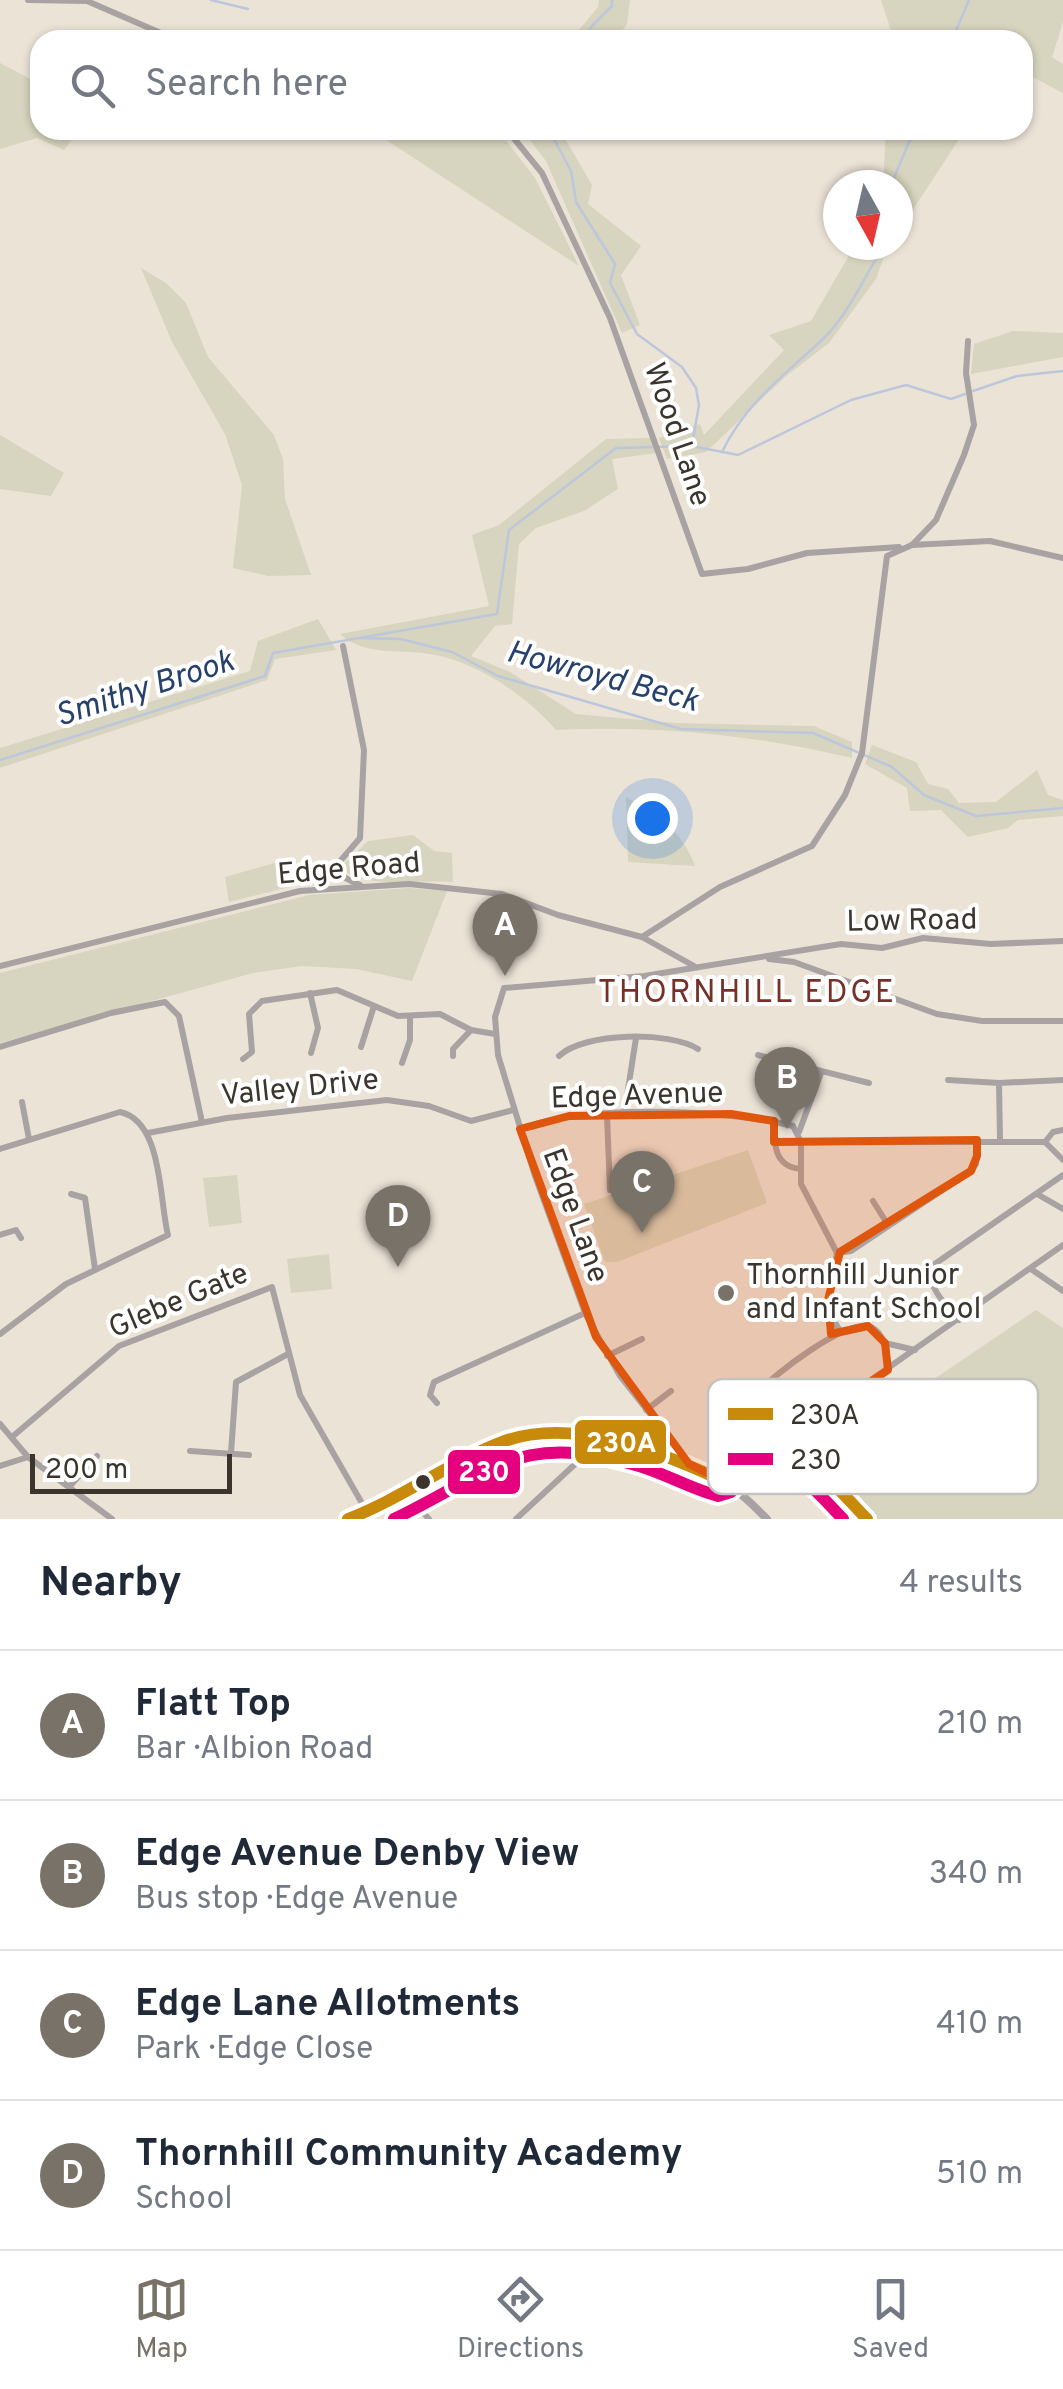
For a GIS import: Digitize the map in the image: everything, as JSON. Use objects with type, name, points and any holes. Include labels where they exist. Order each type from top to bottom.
[{"type":"street","points":[[28,0],[87,2],[157,30]]},
{"type":"street","name":"Wood Lane","points":[[514,140],[542,174],[610,318],[702,574],[709,577],[748,570],[807,552],[885,552]]},
{"type":"street","points":[[908,546],[936,520],[974,425],[968,341]]},
{"type":"street","points":[[642,936],[720,887],[812,846],[846,795],[862,753],[885,552],[908,546],[990,541],[1063,558]]},
{"type":"street","points":[[343,646],[364,750],[360,838],[336,866],[339,875],[366,886]]},
{"type":"street","name":"Edge Road","points":[[0,966],[300,891],[409,884],[502,894],[558,916],[642,936],[695,966]]},
{"type":"street","name":"Low Road","points":[[762,959],[841,944],[882,948],[923,938],[991,944],[1063,940]]},
{"type":"street","points":[[695,966],[762,959],[794,962],[937,1014],[982,1021],[1063,1021]]},
{"type":"street","name":"Edge Lane","points":[[690,1464],[607,1356],[585,1313],[513,1110],[495,1034],[496,1005],[504,988],[644,976],[695,966]]},
{"type":"street","points":[[252,1052],[249,1014],[262,1001],[337,990],[374,1006],[410,1016],[440,1014],[472,1030],[495,1034]]},
{"type":"street","points":[[310,993],[318,1028],[311,1054]]},
{"type":"street","points":[[0,1047],[110,1013],[165,1002],[179,1016],[202,1122]]},
{"type":"street","points":[[361,1047],[374,1006]]},
{"type":"street","points":[[402,1064],[410,1040],[410,1016]]},
{"type":"street","points":[[453,1056],[453,1049],[472,1030]]},
{"type":"street","points":[[559,1056],[598,1038],[636,1038],[698,1049]]},
{"type":"street","points":[[624,1116],[636,1038]]},
{"type":"street","points":[[252,1052],[260,1056]]},
{"type":"street","points":[[244,1059],[252,1052]]},
{"type":"street","points":[[758,1055],[870,1083]]},
{"type":"street","points":[[821,1072],[799,1132],[801,1169],[810,1206],[837,1253],[828,1300],[829,1316],[840,1332]]},
{"type":"street","points":[[948,1080],[1063,1080]]},
{"type":"street","points":[[999,1083],[1000,1140]]},
{"type":"street","name":"Valley Drive","points":[[148,1132],[388,1100],[429,1106],[471,1122],[513,1110]]},
{"type":"street","points":[[22,1102],[29,1140]]},
{"type":"street","points":[[0,1149],[120,1112],[138,1119],[148,1132],[168,1236],[66,1284],[0,1334]]},
{"type":"street","name":"Edge Avenue","points":[[520,1129],[569,1116],[731,1114],[774,1122],[799,1132]]},
{"type":"street","points":[[608,1116],[610,1190]]},
{"type":"street","points":[[774,1122],[780,1161],[789,1168],[801,1169]]},
{"type":"street","points":[[1045,1142],[1052,1132],[1063,1130]]},
{"type":"street","points":[[837,1253],[851,1250],[972,1171],[976,1164],[976,1140]]},
{"type":"street","points":[[801,1142],[1045,1142],[1063,1160]]},
{"type":"street","points":[[959,1320],[929,1278],[930,1268],[1063,1175]]},
{"type":"street","points":[[70,1194],[85,1198],[95,1270]]},
{"type":"street","points":[[1037,1194],[1063,1209]]},
{"type":"street","points":[[873,1201],[888,1226]]},
{"type":"street","points":[[0,1235],[16,1230],[21,1238]]},
{"type":"street","points":[[875,1379],[1063,1245]]},
{"type":"street","points":[[1031,1269],[1063,1291]]},
{"type":"street","name":"Glebe Gate","points":[[12,1437],[120,1346],[272,1287],[288,1354]]},
{"type":"street","points":[[437,1403],[430,1396],[434,1382],[585,1313]]},
{"type":"street","points":[[776,1379],[840,1332],[868,1326],[884,1343],[916,1351]]},
{"type":"street","points":[[607,1356],[642,1339]]},
{"type":"street","points":[[884,1343],[888,1370]]},
{"type":"street","points":[[231,1453],[236,1382],[288,1354],[300,1395],[368,1513]]},
{"type":"street","points":[[646,1410],[671,1391]]},
{"type":"street","points":[[0,1424],[28,1457],[112,1519]]},
{"type":"street","points":[[355,1518],[407,1495],[509,1439],[546,1434],[661,1456],[708,1473]]},
{"type":"street","points":[[661,1456],[670,1439]]},
{"type":"street","points":[[516,1519],[600,1442]]},
{"type":"street","points":[[190,1452],[249,1454]]},
{"type":"street","points":[[70,1486],[97,1456]]},
{"type":"street","points":[[0,1466],[28,1457]]},
{"type":"street","points":[[740,1494],[767,1519]]},
{"type":"street","points":[[842,1494],[867,1519]]},
{"type":"street","points":[[407,1495],[428,1519]]},
{"type":"highlighted area","points":[[731,1114],[774,1121],[774,1142],[977,1140],[977,1156],[971,1171],[840,1252],[828,1300],[831,1334],[868,1326],[885,1343],[888,1370],[824,1413],[792,1452],[752,1447],[719,1479],[689,1464],[596,1337],[520,1129],[569,1116]]},
{"type":"shaded area","points":[[599,0],[630,0],[627,24],[622,30],[579,30],[598,7]]},
{"type":"shaded area","points":[[881,0],[1063,0],[1063,22],[1052,57],[1063,64],[1063,93],[1033,77],[1033,30],[891,30]]},
{"type":"shaded area","points":[[0,63],[30,79],[30,140],[0,149]]},
{"type":"shaded area","points":[[42,140],[72,140],[64,150]]},
{"type":"shaded area","points":[[386,140],[506,140],[535,178],[579,266]]},
{"type":"shaded area","points":[[530,140],[566,140],[592,185],[588,204],[641,246],[621,275],[640,325],[622,333],[546,161]]},
{"type":"shaded area","points":[[885,140],[958,140],[913,213],[913,170],[884,170]]},
{"type":"shaded area","points":[[846,260],[883,260],[876,279],[829,343],[786,376],[706,452],[667,459],[659,438],[700,424],[704,435],[784,350],[769,335],[811,321]]},
{"type":"shaded area","points":[[141,268],[166,283],[186,303],[208,357],[274,435],[283,459],[285,499],[311,575],[268,576],[233,568],[242,485],[225,434],[172,342]]},
{"type":"shaded area","points":[[1013,331],[1063,333],[1063,357],[971,374],[974,344]]},
{"type":"shaded area","points":[[0,435],[64,473],[51,496],[0,489]]},
{"type":"shaded area","points":[[651,438],[656,453],[612,459],[618,489],[584,511],[536,528],[519,544],[512,624],[495,626],[471,656],[510,672],[576,714],[675,723],[814,726],[852,742],[852,758],[779,743],[705,734],[556,730],[516,693],[465,664],[430,654],[370,649],[340,634],[489,606],[472,535],[499,525],[606,439]]},
{"type":"shaded area","points":[[318,619],[336,650],[275,659],[267,680],[0,768],[0,748],[250,671],[258,641]]},
{"type":"shaded area","points":[[872,745],[916,762],[928,784],[948,789],[959,803],[996,802],[1037,770],[1048,795],[1063,800],[1063,816],[1018,820],[1008,828],[968,837],[941,810],[910,811],[907,788],[865,764]]},
{"type":"shaded area","points":[[626,797],[668,825],[683,842],[695,866],[628,862]]},
{"type":"shaded area","points":[[413,835],[434,851],[452,853],[453,882],[376,881],[362,879],[341,867],[368,841]]},
{"type":"shaded area","points":[[285,860],[293,886],[229,902],[225,877]]},
{"type":"shaded area","points":[[409,888],[447,891],[412,981],[356,969],[302,966],[253,973],[0,1043],[0,973],[309,895]]},
{"type":"shaded area","points":[[748,1150],[767,1203],[617,1262],[605,1262],[584,1204]]},
{"type":"shaded area","points":[[237,1175],[242,1223],[209,1227],[203,1178]]},
{"type":"shaded area","points":[[329,1254],[332,1289],[291,1293],[287,1259]]},
{"type":"shaded area","points":[[1036,1310],[1063,1328],[1063,1519],[867,1519],[842,1494],[1038,1494],[1038,1379],[934,1379]]},
{"type":"waterway","points":[[211,0],[248,9]]},
{"type":"waterway","points":[[590,30],[612,6],[612,0]]},
{"type":"waterway","points":[[956,30],[969,0]]},
{"type":"waterway","points":[[554,140],[571,171],[576,202],[615,264],[610,283],[637,334],[682,367],[696,388],[699,405],[692,445]]},
{"type":"waterway","points":[[897,170],[910,140]]},
{"type":"waterway","points":[[722,452],[755,403],[840,319],[875,260]]},
{"type":"waterway","name":"Smithy Brook","points":[[973,391],[1017,376],[1063,371]]},
{"type":"waterway","name":"Smithy Brook","points":[[0,760],[265,676],[273,653],[497,614],[509,530],[616,448],[692,446],[738,455],[851,400],[906,385],[951,399],[965,394]]},
{"type":"waterway","name":"Howroyd Beck","points":[[361,638],[401,639],[452,652],[498,676],[681,729],[813,733],[892,767],[924,795],[976,816],[1063,808]]},
{"type":"transit line","name":"230A","points":[[348,1519],[465,1459],[505,1441],[531,1435],[559,1433],[615,1440],[708,1474]]},
{"type":"transit line","name":"230","points":[[394,1519],[484,1471],[535,1454],[598,1456],[639,1466],[708,1492]]},
{"type":"transit line","name":"230","points":[[712,1494],[724,1494]]},
{"type":"transit line","name":"230","points":[[819,1494],[843,1519]]},
{"type":"transit line","name":"230A","points":[[843,1494],[867,1519]]},
{"type":"place","name":"Flatt Top","points":[[505,976]]},
{"type":"place","name":"Edge Avenue Denby View","points":[[787,1129]]},
{"type":"place","name":"Edge Lane Allotments","points":[[642,1233]]},
{"type":"place","name":"Thornhill Community Academy","points":[[398,1267]]},
{"type":"place","name":"Thornhill Junior and Infant School","points":[[726,1293]]},
{"type":"district","name":"THORNHILL EDGE","points":[[747,994]]}]
